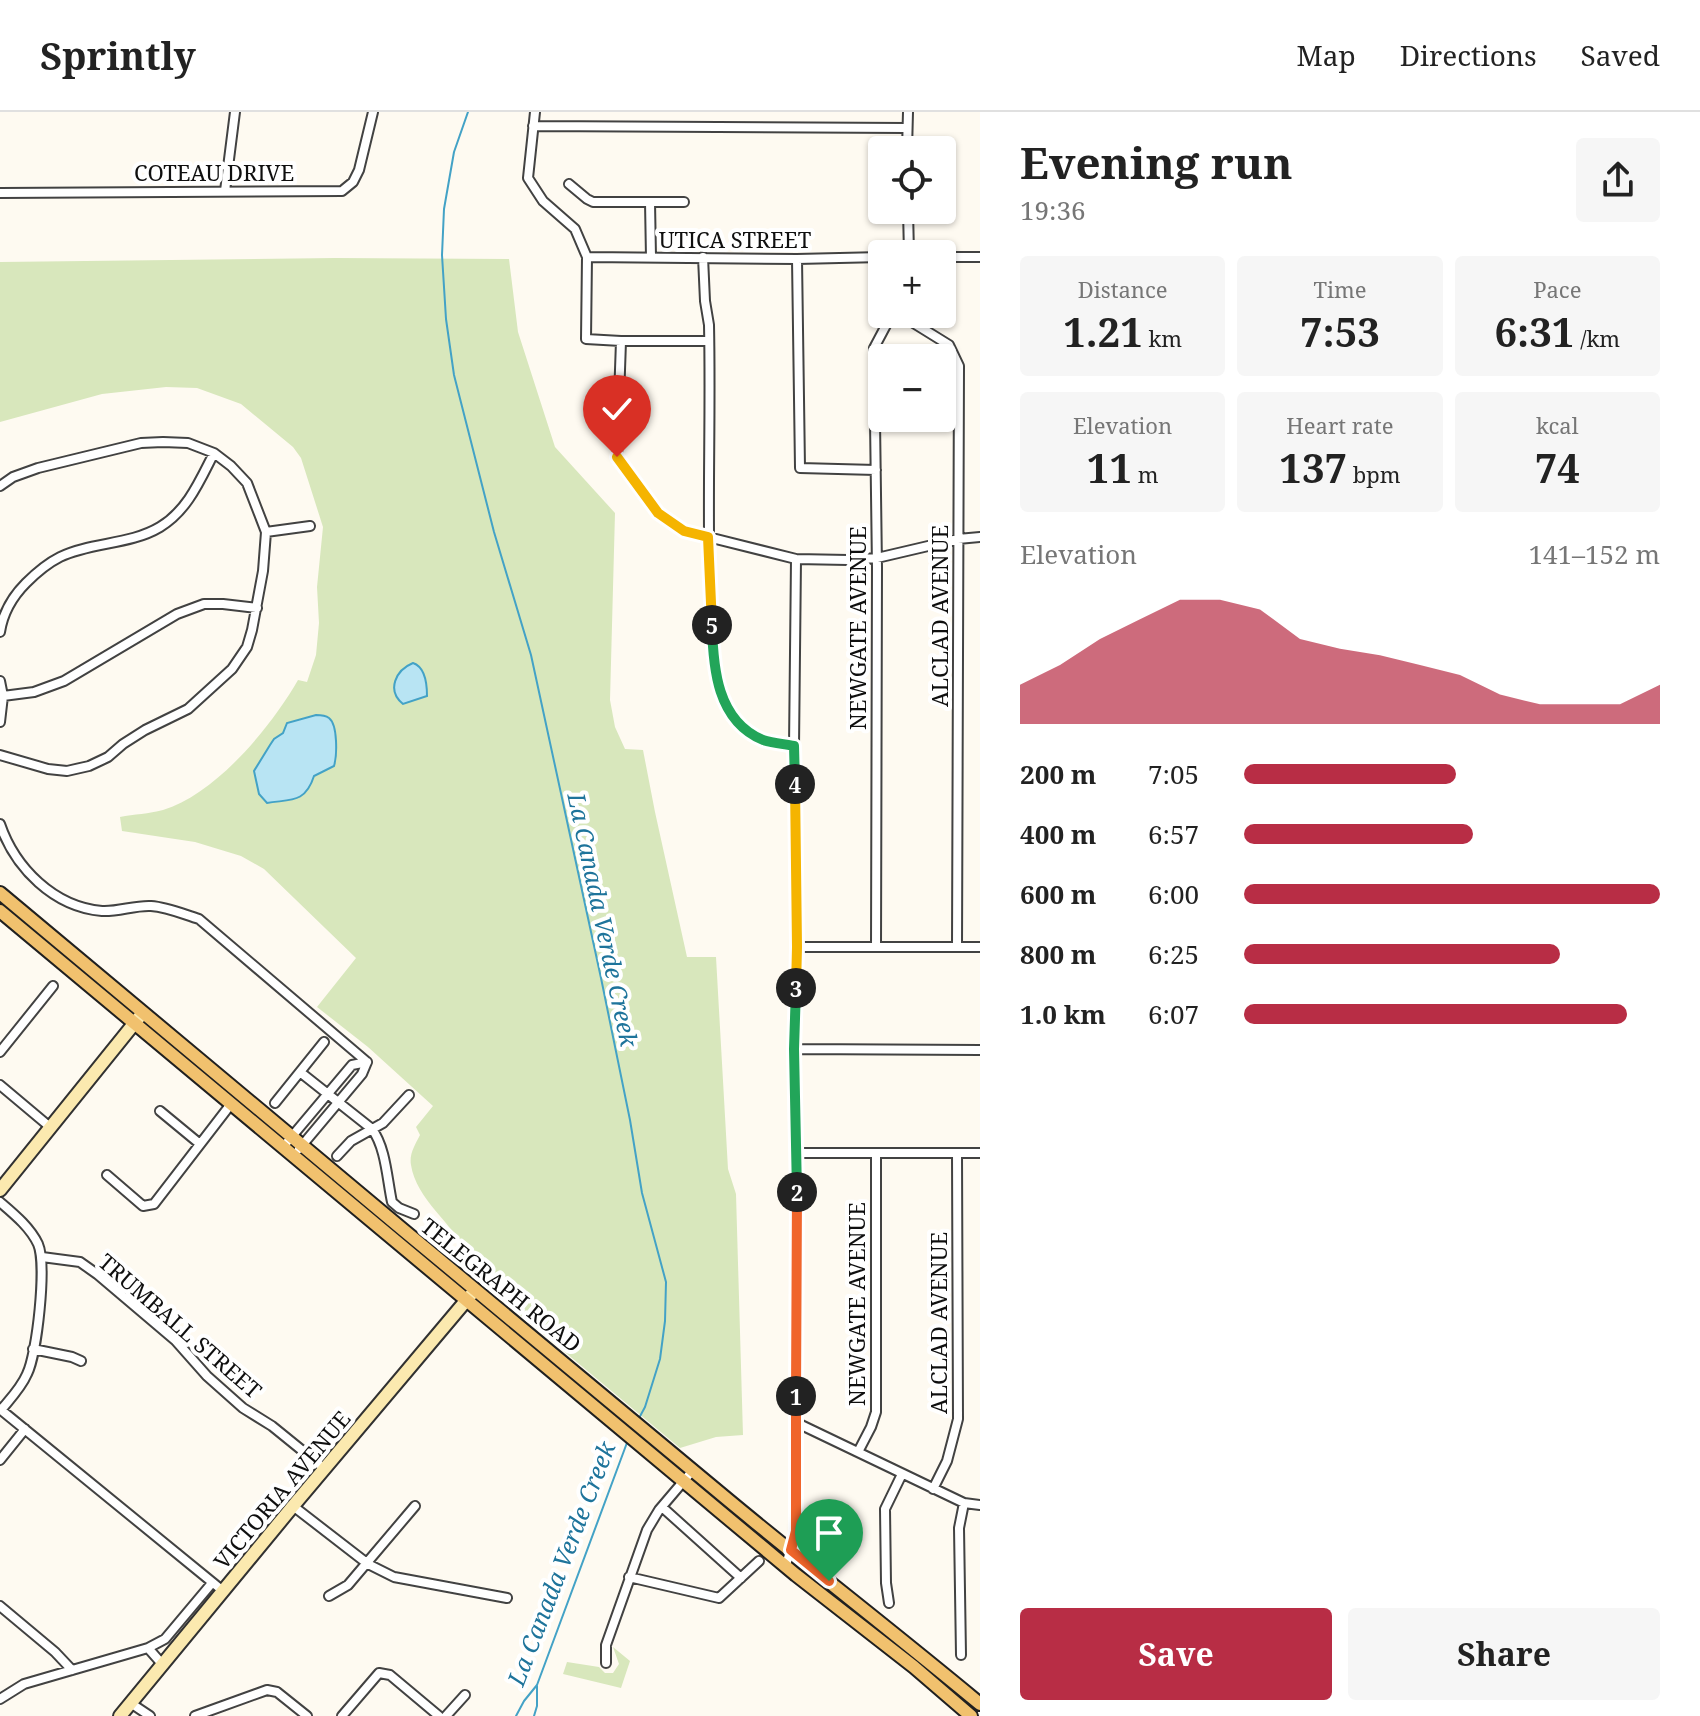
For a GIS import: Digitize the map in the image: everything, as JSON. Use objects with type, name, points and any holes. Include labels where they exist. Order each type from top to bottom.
[{"type":"main road","name":"TELEGRAPH ROAD","points":[[0,893],[139,1017],[471,1295],[650,1453],[689,1476],[791,1550],[980,1704]]},
{"type":"main road","name":"TELEGRAPH ROAD","points":[[0,911],[139,1017],[231,1104],[287,1142]]},
{"type":"main road","name":"TELEGRAPH ROAD","points":[[471,1295],[615,1405],[655,1439],[689,1476],[796,1575],[971,1716]]},
{"type":"street","points":[[225,191],[235,112]]},
{"type":"street","name":"COTEAU DRIVE","points":[[0,193],[342,191],[353,182],[359,170],[373,112]]},
{"type":"street","points":[[535,112],[528,178],[543,201],[575,229],[587,257],[586,339],[709,341]]},
{"type":"street","points":[[907,136],[908,112]]},
{"type":"street","points":[[533,126],[907,128]]},
{"type":"street","points":[[569,184],[593,202],[684,202]]},
{"type":"street","points":[[650,202],[651,257]]},
{"type":"street","name":"UTICA STREET","points":[[587,257],[868,257]]},
{"type":"street","points":[[703,257],[709,341],[708,537],[713,663],[728,710],[745,729],[764,740],[794,746]]},
{"type":"street","points":[[956,257],[980,257]]},
{"type":"street","points":[[797,259],[800,468],[876,470]]},
{"type":"street","name":"NEWGATE AVENUE","points":[[876,947],[874,348],[885,328]]},
{"type":"street","name":"ALCLAD AVENUE","points":[[922,328],[949,345],[959,366],[957,947]]},
{"type":"street","points":[[621,341],[617,457],[658,513],[684,531],[796,559],[877,558],[958,539],[980,537]]},
{"type":"street","points":[[0,486],[13,477],[38,468],[141,443],[188,443],[214,453],[247,483],[266,532],[257,608],[247,647],[232,669],[188,709],[145,730],[108,757],[89,766],[67,771],[48,769],[0,755]]},
{"type":"street","points":[[0,632],[15,594],[40,570],[61,556],[143,535],[175,516],[186,506],[214,453]]},
{"type":"street","points":[[266,532],[310,526]]},
{"type":"street","points":[[786,1565],[796,1531],[796,559]]},
{"type":"street","points":[[3,696],[34,692],[64,681],[177,614],[204,604],[257,608]]},
{"type":"street","points":[[0,681],[3,696],[0,722]]},
{"type":"street","points":[[0,824],[8,847],[22,866],[64,901],[83,909],[106,911],[150,906],[199,919],[367,1062]]},
{"type":"street","points":[[797,947],[980,947]]},
{"type":"street","points":[[0,1052],[53,986]]},
{"type":"street","points":[[0,1190],[139,1017]]},
{"type":"street","points":[[275,1103],[324,1042]]},
{"type":"street","points":[[794,1049],[980,1050]]},
{"type":"street","points":[[287,1142],[352,1065],[367,1062]]},
{"type":"street","points":[[298,1151],[362,1074],[367,1062]]},
{"type":"street","points":[[300,1072],[372,1129],[377,1136],[392,1202],[414,1214]]},
{"type":"street","points":[[0,1085],[50,1127]]},
{"type":"street","points":[[337,1156],[351,1141],[383,1123],[409,1095]]},
{"type":"street","points":[[107,1175],[143,1206],[154,1204],[231,1104]]},
{"type":"street","points":[[160,1111],[200,1144]]},
{"type":"street","points":[[797,1153],[980,1153]]},
{"type":"street","name":"NEWGATE AVENUE","points":[[858,1452],[876,1412],[876,1153]]},
{"type":"street","name":"ALCLAD AVENUE","points":[[933,1489],[947,1461],[958,1419],[957,1153]]},
{"type":"street","points":[[0,1202],[31,1233],[42,1257],[42,1291],[29,1371],[1,1410],[223,1591]]},
{"type":"street","name":"TRUMBALL STREET","points":[[42,1257],[80,1262],[97,1274],[176,1341],[207,1376],[243,1408],[272,1426],[325,1469]]},
{"type":"street","name":"VICTORIA AVENUE","points":[[120,1716],[471,1295]]},
{"type":"street","points":[[33,1349],[81,1361]]},
{"type":"street","points":[[795,1422],[964,1503],[980,1505]]},
{"type":"street","points":[[0,1460],[25,1429]]},
{"type":"street","points":[[889,1603],[885,1509],[902,1474]]},
{"type":"street","points":[[606,1663],[606,1645],[647,1530],[689,1476]]},
{"type":"street","points":[[961,1655],[959,1528],[964,1503]]},
{"type":"street","points":[[293,1506],[368,1564],[394,1577],[507,1598]]},
{"type":"street","points":[[329,1596],[348,1585],[415,1506]]},
{"type":"street","points":[[662,1507],[741,1578]]},
{"type":"street","points":[[629,1577],[719,1598],[759,1561]]},
{"type":"street","name":"VICTORIA AVENUE","points":[[148,1648],[165,1639],[212,1583]]},
{"type":"street","points":[[0,1606],[72,1670]]},
{"type":"street","points":[[0,1699],[24,1684],[148,1648],[163,1665]]},
{"type":"street","points":[[342,1716],[379,1673],[390,1675],[439,1716]]},
{"type":"street","points":[[195,1716],[267,1690],[277,1692],[307,1716]]},
{"type":"street","points":[[446,1716],[465,1695]]},
{"type":"street","points":[[132,1704],[150,1716]]},
{"type":"green space","points":[[509,259],[518,332],[555,447],[615,513],[610,700],[615,727],[625,749],[643,750],[687,957],[716,957],[728,1169],[736,1194],[743,1435],[716,1437],[680,1448],[476,1278],[468,1254],[427,1200],[411,1165],[412,1153],[420,1135],[416,1127],[433,1106],[368,1047],[317,1007],[356,958],[264,869],[241,856],[195,842],[122,831],[120,817],[163,810],[203,790],[257,738],[298,680],[307,682],[316,655],[319,623],[317,587],[323,527],[301,458],[293,447],[241,404],[197,388],[166,387],[102,394],[0,422],[0,262]]},
{"type":"green space","points":[[613,1647],[630,1661],[621,1688],[563,1674],[567,1662],[599,1667],[605,1673],[613,1673],[619,1664]]},
{"type":"water","points":[[413,663],[423,672],[427,696],[403,704],[395,693],[395,681],[402,670]]},
{"type":"water","points":[[316,715],[329,718],[334,727],[334,766],[314,776],[301,796],[267,803],[259,794],[254,771],[287,723]]},
{"type":"waterway","name":"La Canada Verde Creek","points":[[468,112],[454,152],[444,209],[442,255],[446,319],[454,375],[494,532],[531,655],[601,978],[642,1193],[666,1282],[660,1359],[638,1420]]},
{"type":"waterway","name":"La Canada Verde Creek","points":[[516,1716],[537,1685],[628,1440]]},
{"type":"waterway","points":[[534,1716],[537,1686]]},
{"type":"route","points":[[617,457],[658,513],[684,531],[708,537],[713,663],[728,710],[745,729],[764,740],[794,746],[797,947],[794,1049],[797,1153],[796,1531],[791,1550],[829,1581]]}]
